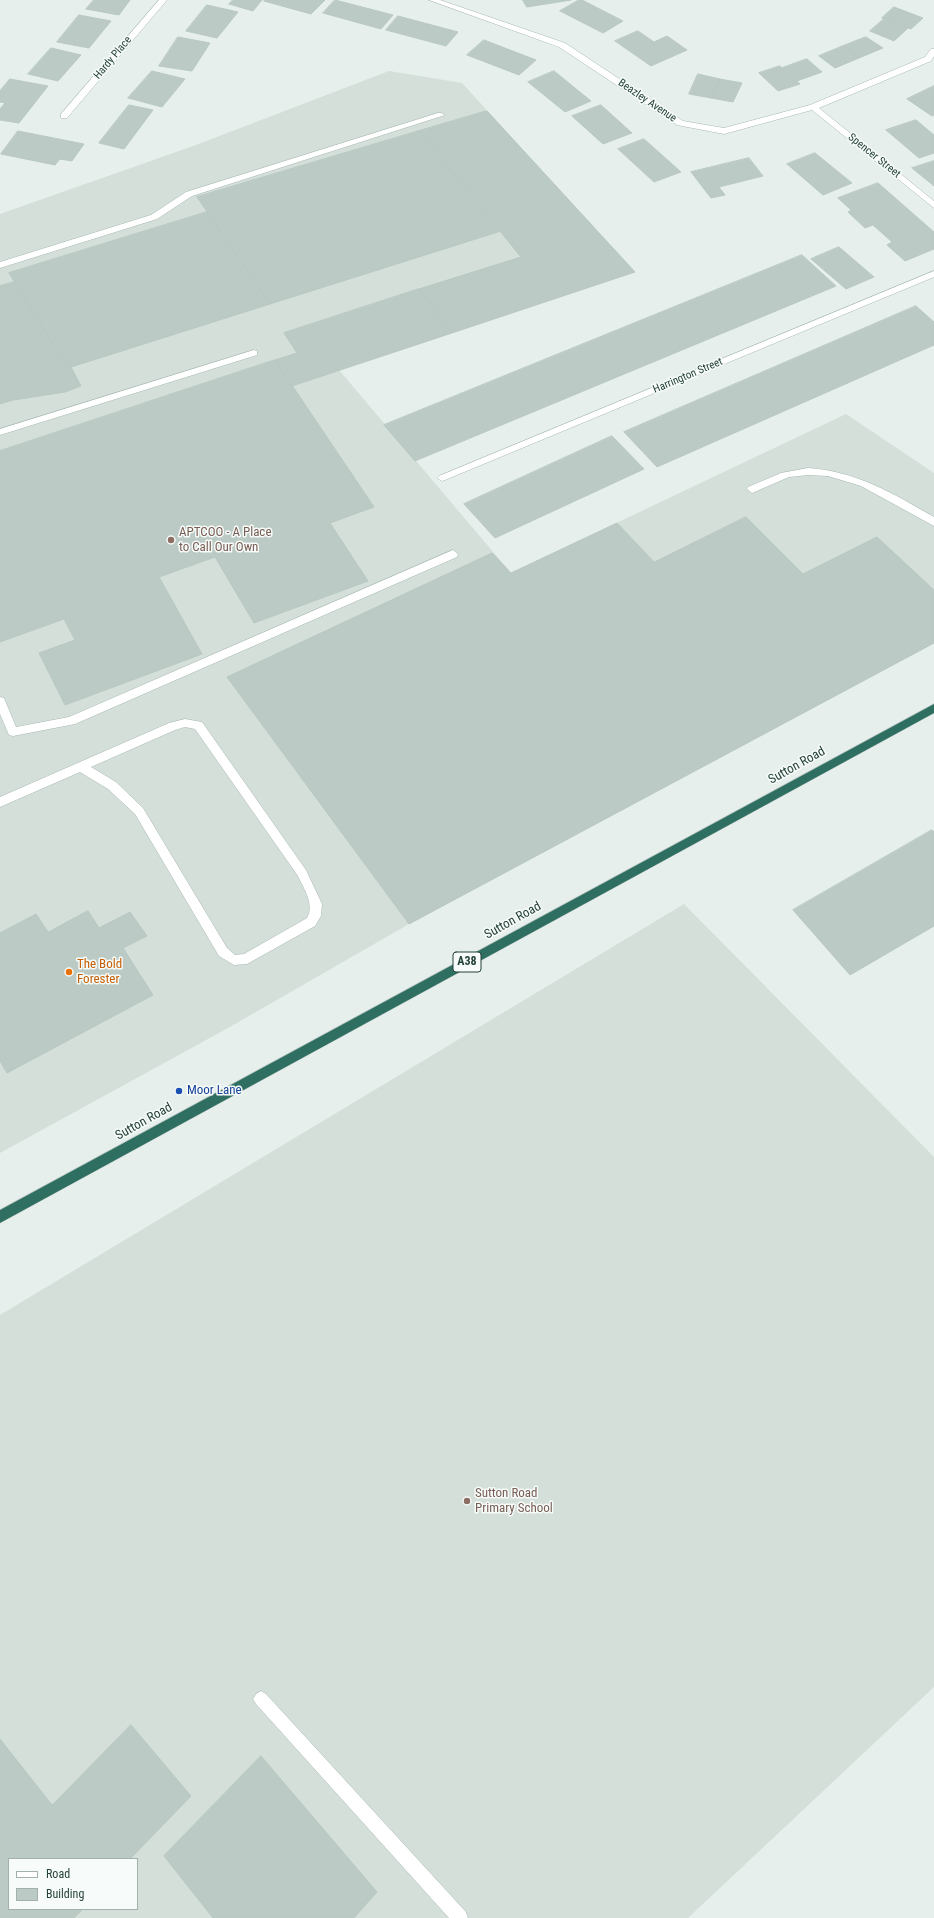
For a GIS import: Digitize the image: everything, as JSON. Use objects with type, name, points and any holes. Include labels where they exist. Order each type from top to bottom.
[{"type":"highway","name":"Sutton Road","points":[[0,1217],[934,708]]},
{"type":"street","name":"Hardy Place","points":[[64,116],[163,0]]},
{"type":"street","name":"Beazley Avenue","points":[[433,0],[447,2],[562,45],[680,123],[724,131],[813,107],[928,59],[934,51]]},
{"type":"street","name":"Spencer Street","points":[[813,107],[934,205]]},
{"type":"street","points":[[0,265],[154,217],[189,194],[441,115]]},
{"type":"street","name":"Harrington Street","points":[[442,478],[934,274]]},
{"type":"street","points":[[0,432],[254,353]]},
{"type":"street","points":[[752,489],[789,474],[824,471],[842,475],[892,497],[934,522]]},
{"type":"street","points":[[0,701],[13,732],[71,721],[453,554]]},
{"type":"street","points":[[0,802],[173,726],[185,723],[198,725],[302,873],[314,898],[317,911],[315,917],[311,922],[247,959],[238,962],[232,960],[223,952],[139,811],[121,792],[101,777],[80,767]]},
{"type":"street","points":[[261,1699],[460,1918]]},
{"type":"shaded area","points":[[389,71],[462,83],[635,272],[339,370],[511,573],[846,414],[934,473],[934,643],[409,924],[228,1028],[0,1153],[0,214],[196,145]]},
{"type":"shaded area","name":"Sutton Road Primary School","points":[[684,904],[934,1157],[934,1687],[688,1918],[0,1918],[0,1315]]},
{"type":"building","points":[[94,0],[130,0],[119,15],[86,9]]},
{"type":"building","points":[[233,0],[262,0],[253,11],[229,4]]},
{"type":"building","points":[[325,0],[311,14],[264,1]]},
{"type":"building","points":[[335,0],[393,15],[381,29],[323,13]]},
{"type":"building","points":[[523,0],[571,0],[527,7]]},
{"type":"building","points":[[579,0],[582,0],[623,21],[603,33],[560,11]]},
{"type":"building","points":[[207,5],[238,12],[217,38],[186,31]]},
{"type":"building","points":[[894,7],[923,18],[911,29],[882,18]]},
{"type":"building","points":[[79,15],[111,21],[89,48],[57,42]]},
{"type":"building","points":[[398,16],[458,32],[446,46],[386,30]]},
{"type":"building","points":[[884,19],[908,28],[894,41],[870,31]]},
{"type":"building","points":[[638,31],[654,42],[667,36],[687,50],[651,66],[615,41]]},
{"type":"building","points":[[178,37],[210,43],[192,71],[159,66]]},
{"type":"building","points":[[866,37],[883,48],[859,58],[843,46]]},
{"type":"building","points":[[484,40],[536,60],[519,75],[467,55]]},
{"type":"building","points":[[843,46],[859,58],[835,68],[819,56]]},
{"type":"building","points":[[51,48],[81,55],[58,81],[28,74]]},
{"type":"building","points":[[807,59],[822,72],[797,81],[782,68]]},
{"type":"building","points":[[780,66],[800,84],[778,91],[759,73]]},
{"type":"building","points":[[152,71],[185,79],[162,107],[128,98]]},
{"type":"building","points":[[554,71],[591,101],[565,112],[528,82]]},
{"type":"building","points":[[698,74],[720,79],[711,98],[689,94]]},
{"type":"building","points":[[10,79],[48,86],[19,123],[0,120],[0,109],[5,103],[0,102],[0,91]]},
{"type":"building","points":[[720,79],[742,83],[733,102],[711,98]]},
{"type":"building","points":[[934,86],[934,115],[932,116],[907,99]]},
{"type":"building","points":[[129,105],[153,110],[124,149],[99,143]]},
{"type":"building","points":[[601,105],[632,133],[603,144],[572,116]]},
{"type":"building","points":[[487,111],[635,272],[452,333],[419,289],[521,257],[419,131]]},
{"type":"building","points":[[916,120],[934,135],[934,153],[919,158],[886,130]]},
{"type":"building","points":[[18,131],[84,144],[72,161],[60,159],[55,165],[1,154]]},
{"type":"building","points":[[419,131],[501,231],[270,304],[197,197]]},
{"type":"building","points":[[644,139],[681,172],[654,182],[618,149]]},
{"type":"building","points":[[815,153],[852,183],[823,195],[787,164]]},
{"type":"building","points":[[749,158],[763,176],[719,187],[725,195],[711,198],[691,172]]},
{"type":"building","points":[[934,161],[934,186],[912,168]]},
{"type":"building","points":[[878,183],[934,232],[934,249],[905,261],[887,245],[892,242],[873,225],[865,228],[848,212],[851,210],[838,198]]},
{"type":"building","points":[[207,212],[270,304],[68,368],[9,273]]},
{"type":"building","points":[[839,247],[874,277],[846,289],[811,259]]},
{"type":"building","points":[[802,255],[836,286],[415,461],[384,425]]},
{"type":"building","points":[[14,282],[68,368],[71,367],[81,386],[65,392],[13,400],[0,404],[0,286]]},
{"type":"building","points":[[419,289],[452,333],[292,386],[275,360],[297,353],[284,333]]},
{"type":"building","points":[[916,306],[934,322],[934,345],[657,467],[624,432]]},
{"type":"building","name":"APTCOO - A Place to Call Our Own","points":[[275,360],[374,507],[330,523],[368,581],[254,623],[215,557],[159,577],[202,654],[65,705],[39,653],[75,640],[64,619],[0,642],[0,451]]},
{"type":"building","points":[[612,436],[644,469],[495,538],[464,504]]},
{"type":"building","points":[[746,517],[803,574],[877,537],[934,590],[934,643],[409,924],[227,677],[492,553],[511,573],[617,523],[654,562]]},
{"type":"building","points":[[932,830],[934,832],[934,926],[850,975],[793,910]]},
{"type":"building","name":"The Bold Forester","points":[[88,911],[99,928],[130,912],[147,936],[123,948],[153,995],[7,1073],[0,1061],[0,933],[36,914],[48,932]]},
{"type":"building","points":[[131,1725],[191,1796],[131,1858],[8,1858],[8,1910],[82,1910],[74,1918],[0,1918],[0,1739],[52,1805]]},
{"type":"building","points":[[261,1756],[377,1892],[354,1918],[213,1918],[164,1856]]},
{"type":"place","name":"APTCOO - A Place to Call Our Own","points":[[171,540]]},
{"type":"place","name":"The Bold Forester","points":[[69,972]]},
{"type":"place","name":"Moor Lane","points":[[179,1091]]},
{"type":"place","name":"Sutton Road Primary School","points":[[467,1501]]}]
